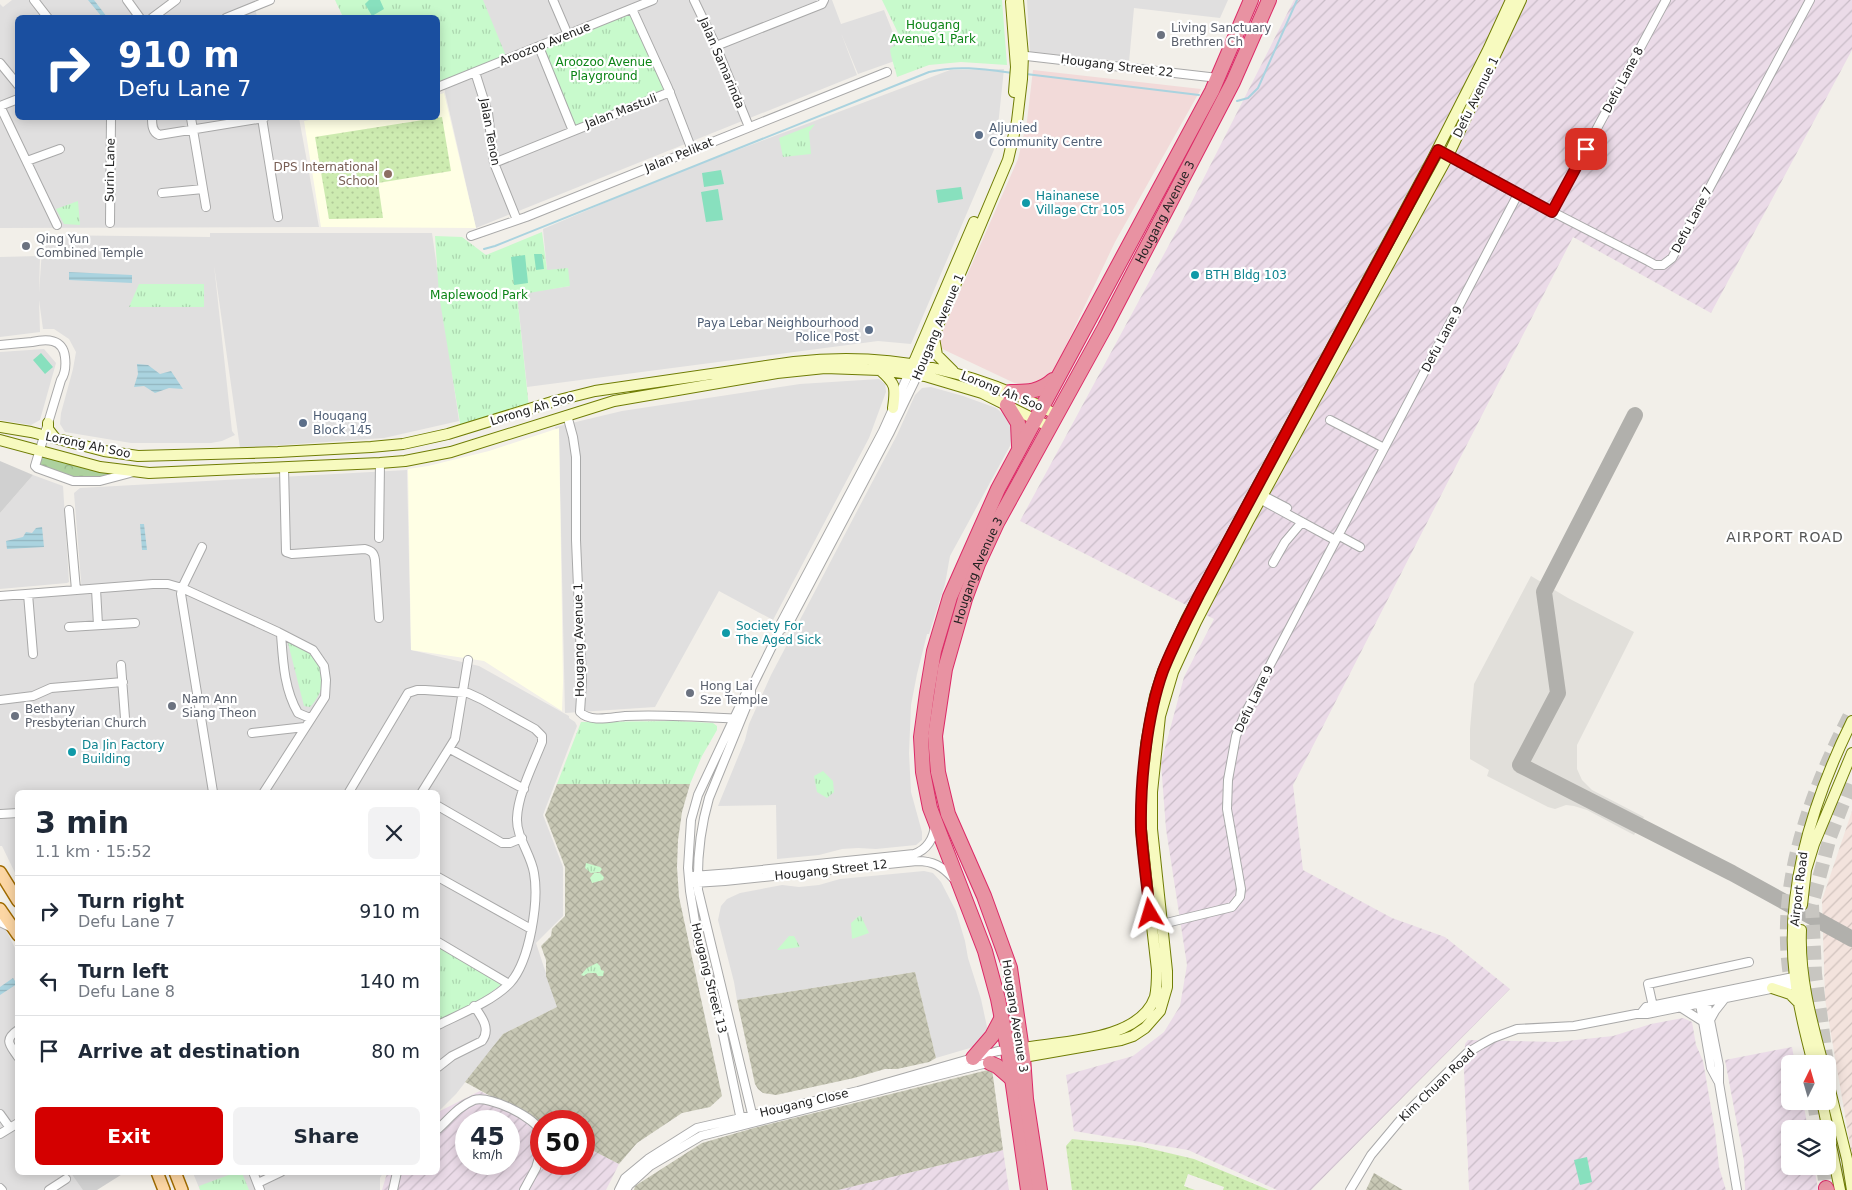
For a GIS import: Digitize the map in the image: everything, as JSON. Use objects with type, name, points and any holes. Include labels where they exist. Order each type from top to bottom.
[{"type":"highway","name":"Hougang Avenue 3","points":[[1040,1190],[1026,1099],[1015,1054],[1002,1019],[985,951],[936,819],[930,808],[921,736],[926,693],[934,651],[945,612],[963,566],[998,489],[1218,78],[1251,0]]},
{"type":"highway","name":"Hougang Avenue 3","points":[[1028,1190],[1012,1079],[1015,1054],[1010,968],[984,896],[948,814],[938,772],[935,736],[945,669],[965,599],[978,564],[997,523],[1054,421],[1233,82],[1269,0]]},
{"type":"highway","points":[[1019,447],[1018,423],[1008,398],[1046,387],[1057,377]]},
{"type":"highway","points":[[973,1058],[992,1036],[1002,1019]]},
{"type":"highway","points":[[990,1063],[997,1066],[1012,1079]]},
{"type":"main road","name":"Hougang Avenue 1","points":[[916,369],[934,336],[1008,160],[1017,121],[1020,67],[1011,0]]},
{"type":"main road","name":"Hougang Avenue 1","points":[[1018,0],[1019,55]]},
{"type":"main road","name":"Defu Avenue 1","points":[[1015,1054],[1121,1040],[1145,1028],[1160,1011],[1167,988],[1157,925],[1152,792],[1160,716],[1173,672],[1303,400],[1438,150],[1511,0]]},
{"type":"main road","name":"Defu Avenue 1","points":[[1258,496],[1448,156],[1522,0]]},
{"type":"main road","name":"Hougang Avenue 1","points":[[916,369],[1002,158],[1012,121],[1019,79]]},
{"type":"main road","points":[[934,336],[937,355],[954,372]]},
{"type":"main road","name":"Lorong Ah Soo","points":[[0,427],[138,456],[371,447],[429,439],[570,397],[631,385],[824,359],[878,359],[916,369],[982,394],[1008,398]]},
{"type":"main road","name":"Lorong Ah Soo","points":[[0,440],[100,467],[141,472],[380,463],[431,457],[451,452],[567,415],[634,397],[794,371],[825,368],[916,369],[954,372],[1054,421]]},
{"type":"main road","points":[[880,370],[893,382],[896,388],[893,408]]},
{"type":"main road","points":[[631,385],[638,386],[641,389],[640,393],[634,397]]},
{"type":"main road","points":[[48,423],[49,437]]},
{"type":"main road","name":"Airport Road","points":[[1821,1055],[1799,979],[1793,948],[1795,907],[1804,844],[1834,760],[1852,721]]},
{"type":"main road","name":"Airport Road","points":[[1811,1055],[1799,1003],[1801,911],[1806,870],[1814,844],[1852,753]]},
{"type":"main road","points":[[0,872],[15,896]]},
{"type":"main road","points":[[0,909],[15,929]]},
{"type":"main road","points":[[1772,988],[1790,994],[1799,1003]]},
{"type":"main road","points":[[1824,1110],[1840,1190]]},
{"type":"main road","points":[[1835,1110],[1848,1159],[1852,1190]]},
{"type":"main road","points":[[153,1175],[157,1190]]},
{"type":"main road","points":[[158,1175],[164,1190]]},
{"type":"main road","points":[[169,1175],[174,1190]]},
{"type":"main road","points":[[176,1175],[182,1190]]},
{"type":"street","points":[[34,0],[46,15]]},
{"type":"street","points":[[127,0],[138,15]]},
{"type":"street","points":[[156,15],[176,0]]},
{"type":"street","points":[[233,15],[270,0]]},
{"type":"street","points":[[553,0],[568,35]]},
{"type":"street","name":"Aroozoo Avenue","points":[[440,86],[654,0]]},
{"type":"street","name":"Jalan Samarinda","points":[[694,0],[716,46],[749,127]]},
{"type":"street","points":[[716,46],[822,4],[824,0]]},
{"type":"street","name":"Defu Lane 8","points":[[1552,212],[1666,0]]},
{"type":"street","name":"Defu Lane 7","points":[[1438,150],[1552,212],[1656,265],[1668,263],[1810,0]]},
{"type":"street","name":"Jalan Mastuli","points":[[632,8],[670,92],[692,150]]},
{"type":"street","name":"Jalan Mastuli","points":[[539,47],[573,130]]},
{"type":"street","name":"Hougang Street 22","points":[[1019,55],[1218,78]]},
{"type":"street","points":[[0,63],[15,82]]},
{"type":"street","name":"Jalan Tenon","points":[[475,72],[484,95],[488,113],[494,163],[517,220]]},
{"type":"street","name":"Jalan Pelikat","points":[[471,236],[517,220],[887,72]]},
{"type":"street","name":"Jalan Mastuli","points":[[494,163],[670,92]]},
{"type":"street","points":[[15,100],[0,106],[57,224]]},
{"type":"street","name":"Surin Lane","points":[[110,222],[111,120]]},
{"type":"street","points":[[152,120],[155,132],[159,135],[252,120]]},
{"type":"street","points":[[192,120],[206,207]]},
{"type":"street","points":[[263,120],[278,217]]},
{"type":"street","points":[[27,161],[60,149]]},
{"type":"street","points":[[162,193],[203,189]]},
{"type":"street","name":"Defu Lane 9","points":[[1157,925],[1232,906],[1240,897],[1241,889],[1227,809],[1228,780],[1236,736],[1245,714],[1337,537],[1518,194]]},
{"type":"street","points":[[0,345],[33,342],[50,344],[58,351],[60,357],[60,380],[48,423]]},
{"type":"street","name":"Hougang Avenue 1","points":[[567,415],[576,457],[576,540],[581,672],[580,712],[594,718],[644,715],[737,719],[746,693],[751,689],[780,630],[781,623],[893,408],[916,369]]},
{"type":"street","name":"Hougang Avenue 1","points":[[780,630],[788,625],[889,434],[916,369]]},
{"type":"street","points":[[1330,420],[1384,448]]},
{"type":"street","points":[[38,450],[49,437]]},
{"type":"street","name":"Lorong Ah Soo","points":[[38,450],[35,466],[37,468],[73,481],[100,481],[141,472]]},
{"type":"street","points":[[379,538],[380,463]]},
{"type":"street","points":[[284,468],[286,552],[292,554],[365,549],[371,551],[375,560],[379,618]]},
{"type":"street","points":[[1258,496],[1302,522],[1360,547]]},
{"type":"street","points":[[1258,496],[1337,537]]},
{"type":"street","points":[[69,510],[76,590]]},
{"type":"street","points":[[1273,563],[1284,542],[1302,522]]},
{"type":"street","points":[[202,547],[182,588],[183,614],[213,790]]},
{"type":"street","points":[[0,596],[162,584],[182,588],[313,650],[324,666],[326,680],[325,697],[265,790]]},
{"type":"street","points":[[96,589],[98,625]]},
{"type":"street","points":[[28,594],[33,654]]},
{"type":"street","points":[[69,627],[135,622]]},
{"type":"street","points":[[281,634],[283,662],[293,704],[298,713],[310,718]]},
{"type":"street","points":[[423,790],[450,749],[454,739],[468,660]]},
{"type":"street","points":[[121,665],[125,718]]},
{"type":"street","points":[[0,700],[32,696],[51,688],[122,682]]},
{"type":"street","points":[[349,790],[408,693],[417,690],[463,693],[481,698],[541,734],[542,742],[520,800],[517,820],[535,876],[531,929],[521,964],[509,984],[474,1006],[440,1024]]},
{"type":"street","name":"Hougang Street 13","points":[[737,719],[719,760],[698,795],[692,820],[689,879],[699,946],[716,1001],[742,1121]]},
{"type":"street","points":[[252,733],[304,727]]},
{"type":"street","points":[[450,749],[524,789]]},
{"type":"street","name":"Hougang Street 13","points":[[719,760],[704,816],[700,841],[698,879],[711,946],[753,1119]]},
{"type":"street","points":[[440,807],[502,843],[508,844],[522,838]]},
{"type":"street","points":[[0,814],[15,813]]},
{"type":"street","name":"Hougang Street 12","points":[[698,879],[914,854],[921,852],[929,844],[935,831],[936,819]]},
{"type":"street","name":"Hougang Street 12","points":[[689,879],[927,861],[947,871],[962,889]]},
{"type":"street","points":[[440,878],[531,929]]},
{"type":"street","points":[[0,922],[15,930]]},
{"type":"street","points":[[440,943],[509,984]]},
{"type":"street","points":[[1654,1009],[1648,984],[1749,962]]},
{"type":"street","name":"Kim Chuan Road","points":[[1350,1190],[1371,1155],[1407,1112],[1467,1053],[1493,1038],[1517,1029],[1574,1026],[1642,1012],[1646,1007],[1654,1009],[1680,1007],[1702,999],[1726,997],[1772,988],[1799,979]]},
{"type":"street","name":"Kim Chuan Road","points":[[1654,1009],[1799,979]]},
{"type":"street","points":[[1706,1021],[1726,997]]},
{"type":"street","points":[[1702,999],[1706,1021],[1719,1066],[1719,1084],[1737,1190]]},
{"type":"street","points":[[440,1065],[486,1037],[487,1029],[474,1006]]},
{"type":"street","points":[[1680,1007],[1706,1021]]},
{"type":"street","points":[[15,1032],[10,1035],[8,1040],[15,1051]]},
{"type":"street","name":"Hougang Close","points":[[753,1119],[998,1051],[1015,1054]]},
{"type":"street","name":"Hougang Close","points":[[619,1190],[625,1178],[648,1159],[697,1128],[753,1119],[990,1063],[1015,1054]]},
{"type":"street","points":[[440,1127],[461,1107],[479,1099],[487,1100],[530,1119]]},
{"type":"street","points":[[0,1114],[10,1128]]},
{"type":"street","name":"Hougang Close","points":[[626,1190],[628,1185],[650,1166],[701,1136],[742,1121]]},
{"type":"street","points":[[0,1134],[15,1126]]},
{"type":"street","points":[[254,1175],[259,1187],[277,1175]]},
{"type":"street","points":[[393,1190],[396,1175]]},
{"type":"street","points":[[524,1190],[532,1175]]},
{"type":"street","points":[[49,1190],[66,1179]]},
{"type":"shaded area","points":[[12,0],[259,0],[254,2],[257,15],[15,15],[15,120],[299,120],[319,227],[0,228],[0,4],[3,7]]},
{"type":"shaded area","points":[[482,0],[832,0],[841,24],[884,10],[903,58],[858,74],[841,33],[857,75],[476,228],[442,79]]},
{"type":"shaded area","points":[[1027,0],[1228,0],[1220,18],[1134,8],[1129,62],[1030,52]]},
{"type":"shaded area","points":[[1294,0],[1852,0],[1852,50],[1711,313],[1573,237],[1293,785],[1303,870],[1392,918],[1445,937],[1510,989],[1311,1190],[1277,1190],[1188,1150],[1074,1131],[1066,1075],[1133,1056],[1164,1032],[1180,1006],[1187,965],[1166,829],[1161,763],[1184,677],[1214,619],[1020,521],[1183,219]]},
{"type":"shaded area","points":[[1004,69],[996,145],[911,344],[878,341],[527,387],[517,294],[570,286],[547,270],[543,229],[668,176],[950,70]]},
{"type":"shaded area","points":[[1033,70],[1201,89],[1115,242],[1042,396],[936,346],[1018,159],[1027,121]]},
{"type":"shaded area","name":"DPS International School","points":[[444,93],[476,228],[321,227],[304,121],[440,120],[440,94]]},
{"type":"shaded area","points":[[210,233],[432,233],[459,421],[384,438],[240,448],[214,265],[232,431],[235,435],[222,441],[211,443],[131,443],[65,432],[60,424],[61,413],[76,352],[69,339],[54,329],[43,329],[39,300],[40,332],[0,337],[0,257],[40,256],[39,293],[43,235],[210,237]]},
{"type":"shaded area","points":[[44,349],[56,363],[40,420],[31,425],[0,420],[0,352]]},
{"type":"shaded area","points":[[879,379],[885,384],[886,392],[869,438],[773,620],[719,591],[655,707],[565,713],[559,438],[555,427],[622,411],[800,384]]},
{"type":"shaded area","points":[[931,387],[996,408],[1007,417],[1013,428],[1010,446],[950,556],[945,584],[929,634],[927,634],[917,674],[911,705],[909,753],[911,792],[922,832],[922,840],[916,845],[876,849],[842,849],[819,855],[777,859],[776,805],[718,806],[745,740],[749,724],[771,675],[897,435],[915,395],[922,388]]},
{"type":"shaded area","points":[[559,428],[562,711],[484,661],[411,650],[408,469],[489,451]]},
{"type":"shaded area","points":[[0,461],[33,475],[0,513]]},
{"type":"shaded area","points":[[407,470],[411,650],[479,666],[569,716],[575,722],[577,726],[543,815],[563,867],[563,916],[536,943],[557,1007],[503,1034],[456,1094],[440,1110],[440,790],[15,790],[15,873],[2,846],[0,846],[0,600],[82,593],[74,493],[80,488]]},
{"type":"shaded area","points":[[33,475],[63,486],[69,582],[0,589],[0,513]]},
{"type":"shaded area","points":[[1531,576],[1568,598],[1634,632],[1577,745],[1577,769],[1582,780],[1592,790],[1644,817],[1634,835],[1587,810],[1566,805],[1555,809],[1548,807],[1487,776],[1489,770],[1470,759],[1470,729],[1474,684]]},
{"type":"shaded area","points":[[557,784],[690,784],[682,812],[678,840],[679,897],[722,1096],[710,1107],[682,1113],[637,1143],[619,1164],[595,1152],[595,1110],[530,1110],[530,1118],[520,1112],[520,1110],[516,1110],[465,1082],[503,1034],[557,1007],[546,976],[546,960],[541,946],[551,936],[552,929],[565,916],[565,867],[545,815]]},
{"type":"shaded area","points":[[1852,811],[1852,1156],[1825,999],[1822,900]]},
{"type":"shaded area","points":[[924,871],[933,873],[941,882],[956,911],[988,1031],[977,1044],[970,1048],[936,1058],[915,972],[737,1000],[718,920],[721,906],[727,899],[740,893],[782,885],[799,887],[819,885],[840,879]]},
{"type":"shaded area","points":[[0,918],[15,948],[15,1175],[77,1175],[87,1190],[0,1190]]},
{"type":"shaded area","points":[[915,972],[936,1058],[929,1062],[897,1069],[885,1069],[854,1078],[776,1095],[763,1093],[758,1089],[755,1084],[737,1000]]},
{"type":"shaded area","points":[[1683,1018],[1692,1022],[1696,1045],[1703,1061],[1719,1167],[1726,1190],[1469,1190],[1464,1070],[1465,1044],[1468,1040],[1557,1042],[1613,1036],[1651,1024]]},
{"type":"shaded area","points":[[1792,1047],[1793,1055],[1781,1055],[1781,1110],[1805,1110],[1806,1120],[1781,1120],[1781,1175],[1816,1175],[1818,1190],[1745,1190],[1744,1161],[1725,1060]]},
{"type":"shaded area","points":[[992,1069],[1003,1150],[838,1190],[634,1190],[635,1186],[702,1143],[754,1128]]},
{"type":"shaded area","points":[[480,1091],[515,1110],[455,1110],[455,1175],[520,1175],[520,1113],[530,1118],[530,1175],[595,1175],[595,1152],[619,1164],[606,1190],[382,1190],[386,1175],[440,1175],[440,1111]]},
{"type":"shaded area","points":[[1003,1150],[1009,1190],[838,1190]]},
{"type":"shaded area","points":[[1374,1173],[1403,1190],[1366,1190]]},
{"type":"shaded area","points":[[72,1175],[121,1175],[97,1190],[83,1190]]},
{"type":"shaded area","points":[[194,1175],[382,1175],[380,1190],[200,1190]]},
{"type":"green space","points":[[335,0],[483,0],[506,56],[440,84],[440,15],[342,15]]},
{"type":"green space","points":[[369,0],[380,0],[384,9],[371,15],[365,4]]},
{"type":"green space","name":"Hougang Avenue 1 Park","points":[[882,0],[1002,0],[1007,65],[961,62],[929,65],[897,77],[890,49],[901,39]]},
{"type":"green space","name":"Aroozoo Avenue Playground","points":[[632,13],[664,90],[574,127],[543,48]]},
{"type":"green space","points":[[442,117],[451,171],[378,183],[383,218],[329,219],[315,137],[423,120],[440,120]]},
{"type":"green space","points":[[815,124],[809,132],[811,154],[783,157],[779,138]]},
{"type":"green space","points":[[721,170],[724,184],[704,187],[702,173]]},
{"type":"green space","points":[[961,187],[963,199],[938,203],[936,190]]},
{"type":"green space","points":[[718,189],[723,220],[706,222],[701,192]]},
{"type":"green space","points":[[78,201],[80,225],[64,224],[56,209]]},
{"type":"green space","name":"Maplewood Park","points":[[542,232],[547,270],[568,268],[570,286],[517,295],[529,408],[461,429],[439,295],[435,236],[462,237],[486,255]]},
{"type":"green space","points":[[534,254],[542,254],[544,269],[536,270]]},
{"type":"green space","points":[[525,255],[528,283],[514,285],[511,257]]},
{"type":"green space","points":[[139,284],[204,284],[204,307],[129,307]]},
{"type":"green space","points":[[41,353],[53,367],[45,374],[33,360]]},
{"type":"green space","points":[[40,455],[115,472],[115,475],[90,478],[69,476],[40,466],[38,461]]},
{"type":"green space","points":[[290,641],[317,657],[323,669],[324,676],[321,690],[310,707],[304,706],[288,643]]},
{"type":"green space","points":[[676,721],[713,723],[717,726],[717,730],[702,756],[690,784],[557,784],[581,722]]},
{"type":"green space","points":[[823,771],[833,781],[834,792],[827,798],[817,792],[814,776]]},
{"type":"green space","points":[[586,863],[602,869],[600,872],[591,873],[585,868]]},
{"type":"green space","points":[[594,873],[600,873],[604,877],[603,880],[592,883],[590,878]]},
{"type":"green space","points":[[861,916],[869,933],[852,939],[851,923]]},
{"type":"green space","points":[[789,936],[794,936],[800,947],[777,950]]},
{"type":"green space","points":[[440,946],[504,983],[477,1002],[440,1020]]},
{"type":"green space","points":[[597,963],[601,970],[604,971],[603,976],[598,976],[596,973],[581,975],[587,968]]},
{"type":"green space","points":[[1072,1139],[1139,1146],[1194,1159],[1269,1190],[1223,1190],[1224,1187],[1188,1174],[1184,1186],[1195,1190],[1072,1190],[1066,1146]]},
{"type":"green space","points":[[1587,1157],[1592,1182],[1580,1185],[1574,1160]]},
{"type":"green space","points":[[229,1175],[243,1175],[249,1190],[200,1190],[199,1186]]},
{"type":"water","points":[[88,0],[94,0],[105,15],[100,15]]},
{"type":"water","points":[[69,272],[132,275],[132,283],[69,280]]},
{"type":"water","points":[[137,364],[148,365],[160,374],[171,371],[183,389],[169,388],[155,393],[144,386],[134,387],[138,374]]},
{"type":"water","points":[[140,524],[144,524],[147,550],[142,550]]},
{"type":"water","points":[[42,527],[44,547],[7,549],[6,541],[23,537],[26,532],[32,533],[36,528]]},
{"type":"water","points":[[13,978],[15,981],[15,985],[0,995],[0,987]]},
{"type":"waterway","points":[[1237,101],[1248,98],[1258,88],[1297,0]]},
{"type":"waterway","points":[[484,249],[929,72],[960,68],[1012,73]]},
{"type":"waterway","points":[[1026,74],[1199,95]]},
{"type":"taxiway","points":[[1635,415],[1544,592],[1558,693],[1520,765],[1732,873],[1852,939]]},
{"type":"tunnel","points":[[1793,992],[1788,956],[1787,919],[1798,847],[1808,812],[1821,778],[1852,711]]},
{"type":"tunnel","points":[[1826,1055],[1815,974],[1812,905],[1830,837],[1852,780]]},
{"type":"tunnel","points":[[1815,1110],[1817,1120]]},
{"type":"tunnel","points":[[1836,1130],[1847,1190]]},
{"type":"tunnel","points":[[1824,1175],[1826,1188]]},
{"type":"place","name":"Living Sanctuary Brethren Ch","points":[[1161,35]]},
{"type":"place","name":"Aljunied Community Centre","points":[[979,135]]},
{"type":"place","name":"DPS International School","points":[[388,174]]},
{"type":"place","name":"Hainanese Village Ctr 105","points":[[1026,203]]},
{"type":"place","name":"Qing Yun Combined Temple","points":[[26,246]]},
{"type":"place","name":"BTH Bldg 103","points":[[1195,275]]},
{"type":"place","name":"Paya Lebar Neighbourhood Police Post","points":[[869,330]]},
{"type":"place","name":"Hougang Block 145","points":[[303,423]]},
{"type":"place","name":"Society For The Aged Sick","points":[[726,633]]},
{"type":"place","name":"Hong Lai Sze Temple","points":[[690,693]]},
{"type":"place","name":"Nam Ann Siang Theon","points":[[172,706]]},
{"type":"place","name":"Bethany Presbyterian Church","points":[[15,716]]},
{"type":"place","name":"Da Jin Factory Building","points":[[72,752]]},
{"type":"district","name":"AIRPORT ROAD","points":[[1785,537]]},
{"type":"route","points":[[1150,913],[1141,829],[1143,780],[1146,744],[1163,671],[1199,595],[1438,150],[1552,212],[1586,149]]}]
